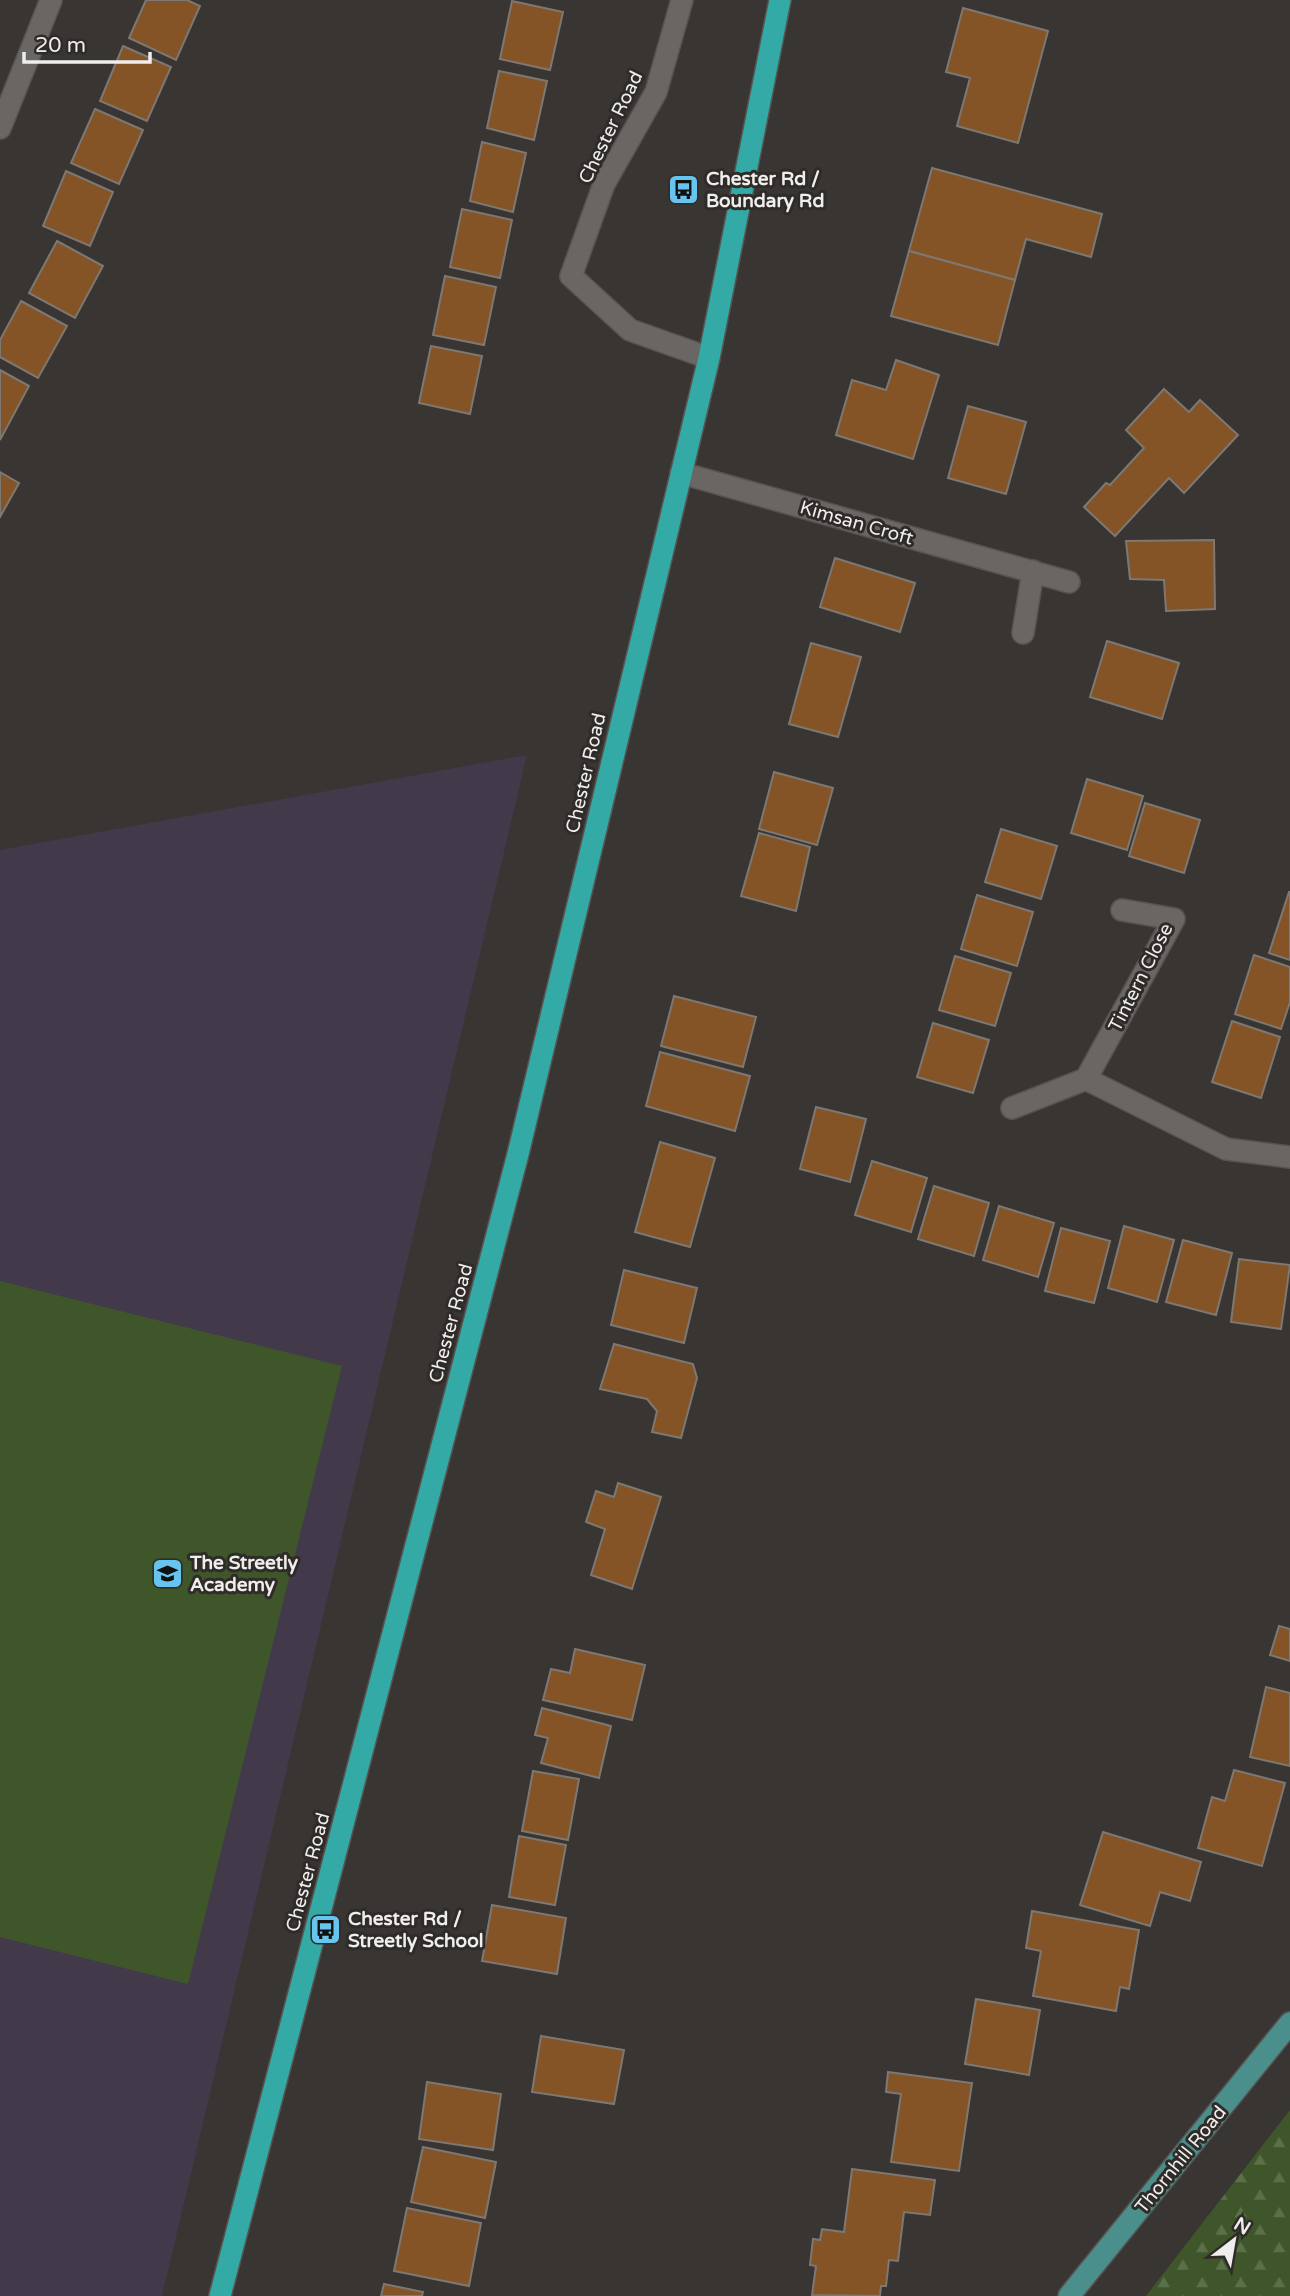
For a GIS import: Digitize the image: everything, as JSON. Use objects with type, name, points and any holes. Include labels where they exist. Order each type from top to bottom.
[{"type":"highway","name":"Chester Road","points":[[220,2296],[518,1154],[709,358],[780,0]]},
{"type":"main road","name":"Thornhill Road","points":[[1069,2296],[1290,2023]]},
{"type":"street","points":[[0,128],[51,0]]},
{"type":"street","name":"Chester Road","points":[[682,0],[656,92],[604,184],[571,276],[630,330],[709,358]]},
{"type":"street","name":"Kimsan Croft","points":[[681,473],[1069,582]]},
{"type":"street","points":[[1023,633],[1033,571]]},
{"type":"street","name":"Tintern Close","points":[[1086,1079],[1174,919],[1122,910]]},
{"type":"street","points":[[1012,1108],[1086,1079],[1226,1149],[1290,1157]]},
{"type":"shaded area","name":"The Streetly Academy","points":[[527,755],[162,2296],[0,2296],[0,850]]},
{"type":"green space","points":[[0,1281],[342,1366],[188,1984],[0,1937]]},
{"type":"green space","points":[[1290,2110],[1290,2296],[1146,2296]]},
{"type":"building","points":[[146,0],[187,0],[200,6],[176,60],[129,38]]},
{"type":"building","points":[[512,1],[563,12],[550,70],[500,59]]},
{"type":"building","points":[[963,8],[1048,31],[1018,143],[957,126],[970,78],[946,72]]},
{"type":"building","points":[[123,46],[171,67],[147,121],[100,101]]},
{"type":"building","points":[[499,71],[547,81],[534,140],[487,128]]},
{"type":"building","points":[[95,109],[143,130],[119,184],[71,163]]},
{"type":"building","points":[[482,142],[526,153],[513,212],[470,201]]},
{"type":"building","points":[[932,168],[1102,214],[1091,257],[1026,239],[1015,280],[909,251]]},
{"type":"building","points":[[66,171],[113,192],[90,246],[43,226]]},
{"type":"building","points":[[462,209],[512,220],[500,278],[450,267]]},
{"type":"building","points":[[57,241],[103,266],[75,318],[29,293]]},
{"type":"building","points":[[909,251],[1015,280],[998,345],[891,316]]},
{"type":"building","points":[[445,276],[496,287],[484,345],[433,335]]},
{"type":"building","points":[[21,301],[67,326],[38,378],[0,357],[0,340]]},
{"type":"building","points":[[431,346],[482,356],[470,414],[419,403]]},
{"type":"building","points":[[896,360],[939,375],[913,459],[836,435],[852,380],[886,390]]},
{"type":"building","points":[[0,370],[29,386],[0,440]]},
{"type":"building","points":[[1164,389],[1189,412],[1200,400],[1238,435],[1184,493],[1169,478],[1115,536],[1084,507],[1106,483],[1110,485],[1144,448],[1126,430]]},
{"type":"building","points":[[968,406],[1026,422],[1006,494],[948,478]]},
{"type":"building","points":[[0,472],[19,483],[0,517]]},
{"type":"building","points":[[1214,540],[1215,609],[1166,611],[1164,580],[1130,579],[1126,541]]},
{"type":"building","points":[[835,558],[915,583],[900,632],[820,607]]},
{"type":"building","points":[[1107,641],[1179,663],[1162,719],[1090,697]]},
{"type":"building","points":[[811,643],[861,657],[838,737],[789,724]]},
{"type":"building","points":[[774,772],[833,788],[817,845],[759,829]]},
{"type":"building","points":[[1087,779],[1143,796],[1127,850],[1071,833]]},
{"type":"building","points":[[1145,803],[1200,820],[1184,873],[1129,856]]},
{"type":"building","points":[[1001,829],[1057,846],[1041,899],[985,882]]},
{"type":"building","points":[[759,833],[810,847],[796,911],[741,896]]},
{"type":"building","points":[[1290,892],[1290,960],[1269,953]]},
{"type":"building","points":[[977,895],[1033,912],[1017,966],[961,949]]},
{"type":"building","points":[[1254,955],[1290,967],[1290,1002],[1281,1029],[1235,1014]]},
{"type":"building","points":[[955,956],[1011,973],[995,1026],[939,1010]]},
{"type":"building","points":[[674,996],[756,1017],[743,1067],[661,1046]]},
{"type":"building","points":[[1232,1021],[1280,1037],[1261,1098],[1212,1082]]},
{"type":"building","points":[[933,1023],[989,1040],[973,1093],[917,1077]]},
{"type":"building","points":[[660,1052],[750,1076],[735,1131],[646,1106]]},
{"type":"building","points":[[816,1107],[866,1119],[850,1182],[800,1169]]},
{"type":"building","points":[[660,1142],[715,1158],[690,1247],[635,1232]]},
{"type":"building","points":[[872,1161],[927,1178],[911,1232],[855,1215]]},
{"type":"building","points":[[934,1186],[989,1203],[974,1256],[918,1239]]},
{"type":"building","points":[[999,1206],[1054,1223],[1038,1277],[983,1260]]},
{"type":"building","points":[[1124,1226],[1174,1240],[1157,1302],[1108,1288]]},
{"type":"building","points":[[1061,1228],[1110,1241],[1094,1303],[1045,1291]]},
{"type":"building","points":[[1183,1240],[1232,1253],[1216,1315],[1166,1302]]},
{"type":"building","points":[[1239,1259],[1290,1265],[1281,1329],[1231,1322]]},
{"type":"building","points":[[624,1270],[697,1288],[684,1343],[611,1325]]},
{"type":"building","points":[[614,1344],[693,1364],[697,1378],[681,1438],[652,1432],[657,1411],[647,1399],[600,1389]]},
{"type":"building","points":[[618,1483],[661,1497],[632,1589],[591,1575],[605,1529],[586,1522],[596,1491],[614,1497]]},
{"type":"building","points":[[1279,1626],[1290,1629],[1290,1661],[1270,1655]]},
{"type":"building","points":[[575,1649],[645,1665],[632,1720],[543,1700],[551,1669],[570,1673]]},
{"type":"building","points":[[1266,1687],[1290,1693],[1290,1766],[1250,1757]]},
{"type":"building","points":[[542,1708],[611,1726],[599,1778],[541,1763],[548,1738],[535,1735]]},
{"type":"building","points":[[1234,1770],[1285,1783],[1262,1866],[1198,1848],[1212,1797],[1225,1801]]},
{"type":"building","points":[[533,1771],[579,1779],[568,1840],[522,1831]]},
{"type":"building","points":[[1103,1832],[1201,1862],[1190,1901],[1160,1892],[1150,1926],[1080,1905]]},
{"type":"building","points":[[519,1836],[566,1845],[555,1905],[509,1897]]},
{"type":"building","points":[[492,1905],[566,1918],[557,1974],[482,1961]]},
{"type":"building","points":[[1032,1911],[1139,1930],[1129,1989],[1120,1987],[1116,2011],[1033,1996],[1041,1951],[1026,1948]]},
{"type":"building","points":[[976,1999],[1040,2010],[1029,2075],[965,2064]]},
{"type":"building","points":[[541,2036],[624,2050],[614,2104],[532,2092]]},
{"type":"building","points":[[888,2072],[972,2083],[959,2171],[891,2162],[901,2094],[886,2092]]},
{"type":"building","points":[[427,2082],[501,2094],[493,2150],[419,2139]]},
{"type":"building","points":[[423,2147],[496,2162],[485,2218],[411,2202]]},
{"type":"building","points":[[852,2169],[935,2180],[930,2215],[904,2212],[898,2261],[889,2260],[886,2286],[881,2286],[880,2296],[812,2295],[816,2266],[810,2265],[813,2239],[820,2240],[822,2229],[844,2232]]},
{"type":"building","points":[[407,2208],[481,2223],[469,2286],[394,2271]]},
{"type":"building","points":[[384,2284],[423,2292],[422,2296],[381,2296]]},
{"type":"place","name":"Chester Rd / Boundary Rd","points":[[683,189]]},
{"type":"place","name":"The Streetly Academy","points":[[167,1573]]},
{"type":"place","name":"Chester Rd / Streetly School","points":[[325,1929]]}]
